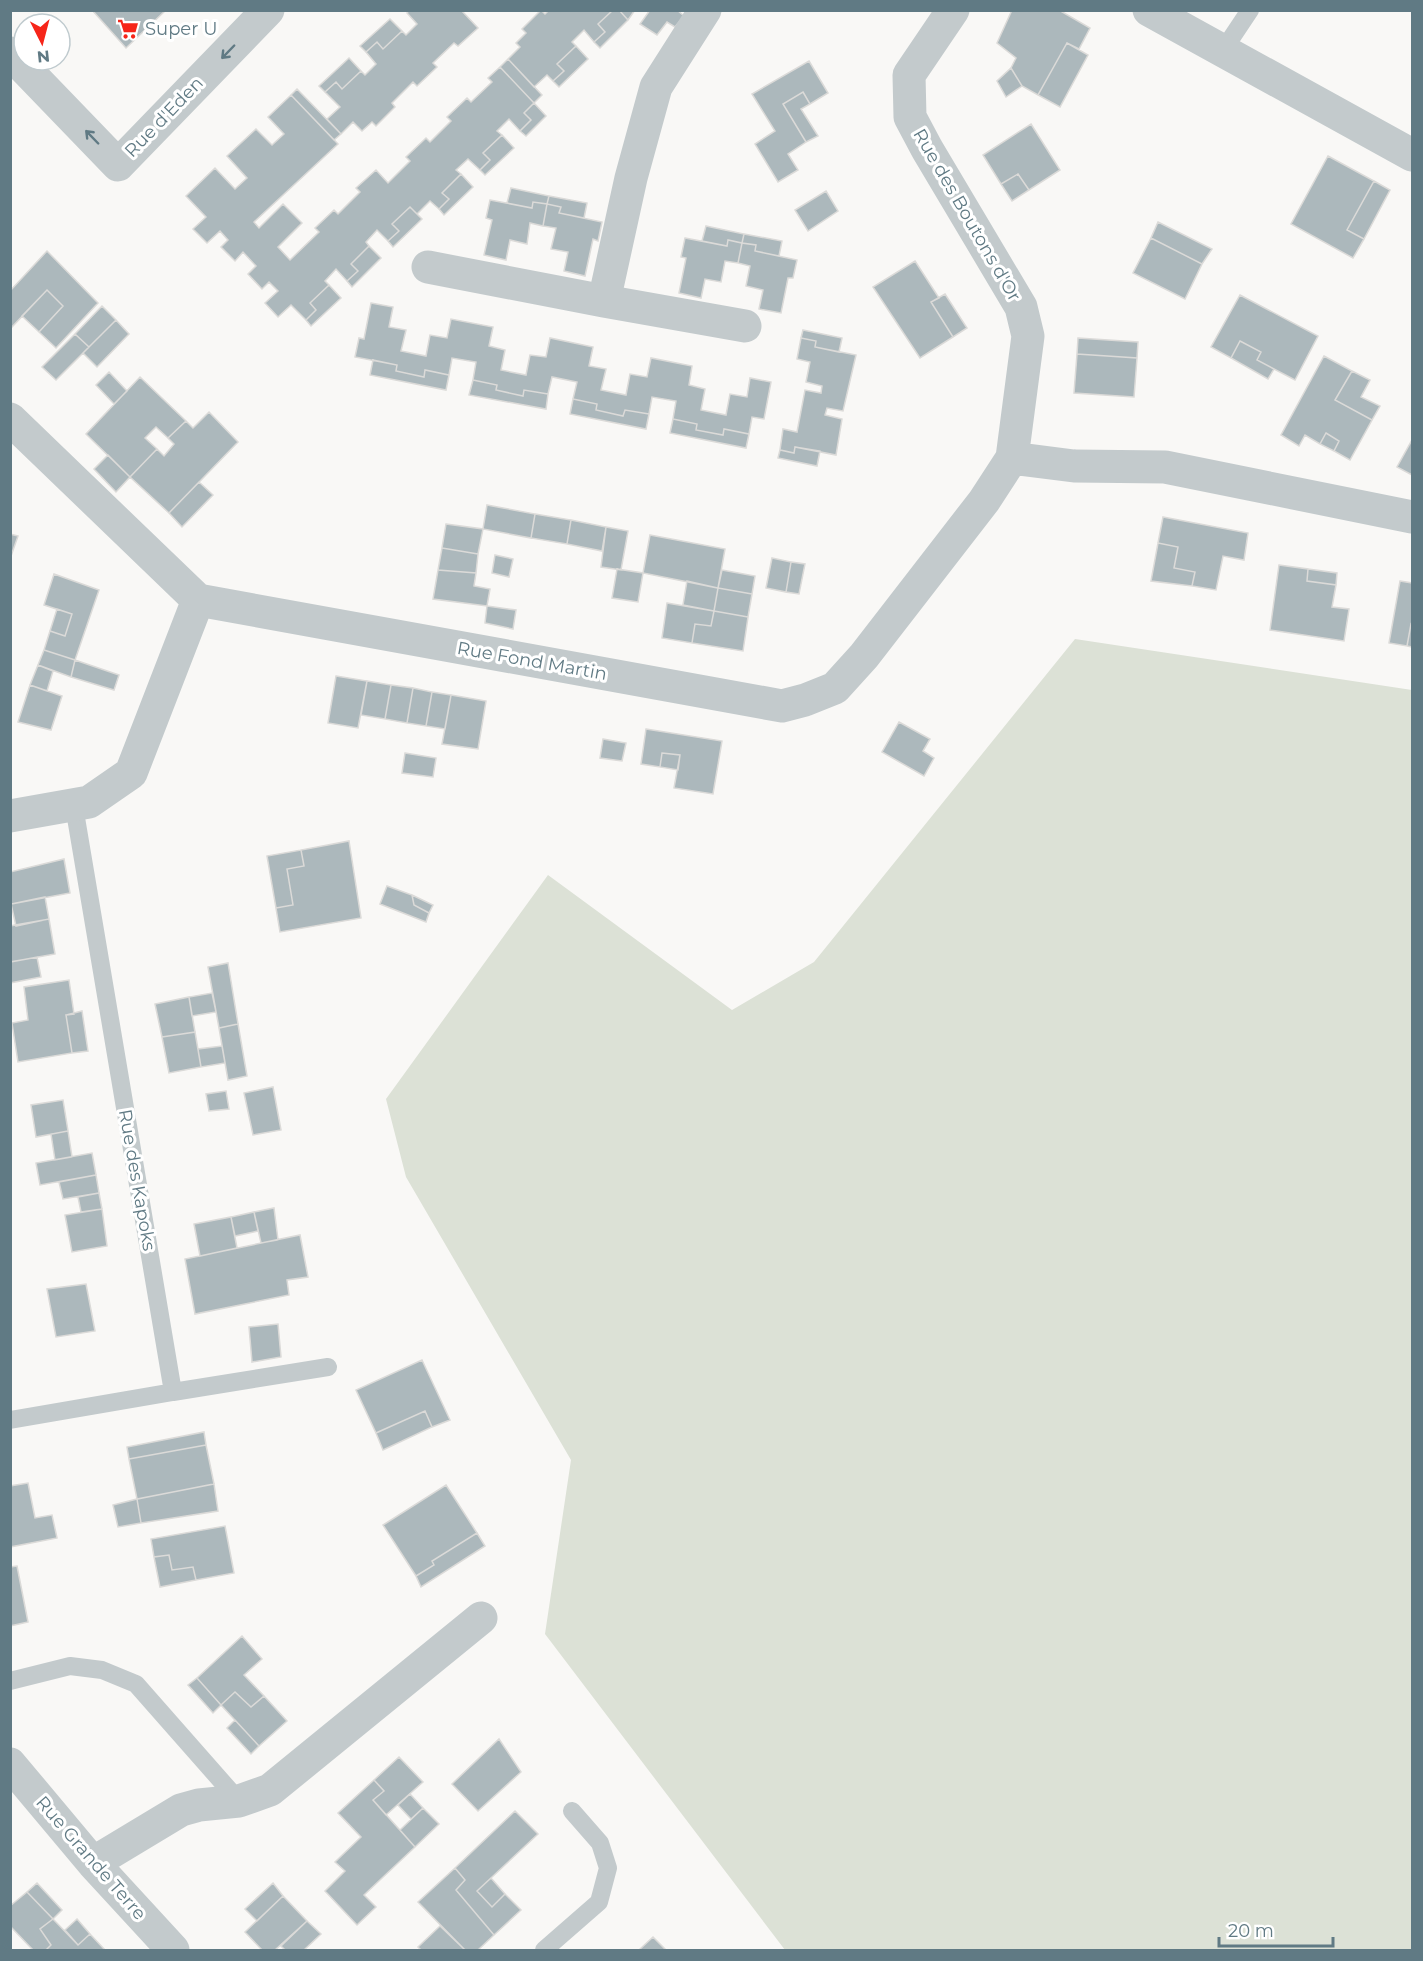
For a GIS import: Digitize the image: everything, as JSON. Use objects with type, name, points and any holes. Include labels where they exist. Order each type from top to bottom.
[{"type":"street","name":"Rue d'Eden","points":[[10,53],[118,165],[268,10]]},
{"type":"street","points":[[604,301],[631,178],[656,87],[705,10]]},
{"type":"street","name":"Rue des Boutons d'Or","points":[[953,10],[909,75],[910,117],[1021,307],[1028,336],[1012,458]]},
{"type":"street","points":[[1149,10],[1413,155]]},
{"type":"street","points":[[428,267],[745,326]]},
{"type":"street","points":[[10,419],[198,600],[130,773],[88,802],[10,816]]},
{"type":"street","points":[[1012,458],[1074,466],[1165,467],[1413,517]]},
{"type":"street","name":"Rue Fond Martin","points":[[198,600],[782,706],[835,688],[864,656],[984,501],[1012,458]]},
{"type":"street","points":[[93,1863],[181,1810],[199,1804],[239,1801],[270,1790],[480,1618]]},
{"type":"street","name":"Rue Grande Terre","points":[[10,1764],[93,1863],[173,1950]]},
{"type":"lane","points":[[1222,52],[1250,10]]},
{"type":"lane","name":"Rue des Kapoks","points":[[74,806],[173,1392]]},
{"type":"lane","points":[[10,1420],[328,1367]]},
{"type":"lane","points":[[10,1681],[70,1666],[102,1670],[135,1684],[239,1801]]},
{"type":"lane","points":[[544,1950],[599,1902],[608,1868],[600,1843],[572,1811]]},
{"type":"shaded area","points":[[1075,639],[1412,690],[1412,1950],[785,1950],[545,1634],[571,1460],[406,1177],[386,1099],[548,875],[732,1010],[814,962]]},
{"type":"building","name":"Super U","points":[[92,10],[166,10],[126,48]]},
{"type":"building","points":[[409,10],[461,10],[478,28],[458,46],[454,43],[433,63],[437,67],[417,86],[413,82],[392,103],[395,107],[376,126],[372,122],[362,131],[353,122],[341,134],[327,119],[340,107],[325,92],[336,82],[342,89],[361,71],[365,75],[376,64],[366,52],[377,42],[383,49],[402,31],[406,35],[417,24],[407,13]]},
{"type":"building","points":[[541,10],[545,14],[549,10],[613,10],[598,24],[605,32],[594,42],[584,30],[572,42],[576,46],[557,64],[564,71],[553,81],[547,75],[534,87],[508,59],[520,47],[516,43],[526,33],[522,29]]},
{"type":"building","points":[[613,10],[619,10],[628,20],[600,48],[594,42],[605,32],[598,24]]},
{"type":"building","points":[[619,10],[635,10],[628,20]]},
{"type":"building","points":[[650,10],[677,10],[684,16],[675,27],[667,22],[657,35],[640,24]]},
{"type":"building","points":[[1012,10],[1059,10],[1090,28],[1079,49],[1067,43],[1038,95],[1022,86],[1011,68],[1016,58],[997,43]]},
{"type":"building","points":[[390,19],[402,31],[383,49],[377,42],[366,52],[360,46]]},
{"type":"building","points":[[1067,43],[1088,55],[1060,107],[1038,95]]},
{"type":"building","points":[[576,46],[588,59],[559,87],[553,81],[564,71],[557,64]]},
{"type":"building","points":[[349,58],[361,71],[342,89],[336,82],[325,92],[319,86]]},
{"type":"building","points":[[508,59],[542,95],[534,103],[500,67]]},
{"type":"building","points":[[809,61],[828,93],[810,104],[803,92],[783,104],[806,142],[788,154],[798,170],[778,182],[755,144],[775,131],[752,94]]},
{"type":"building","points":[[500,67],[534,103],[524,113],[531,120],[520,131],[509,119],[497,131],[502,135],[483,153],[490,160],[480,170],[468,159],[456,170],[461,174],[442,193],[449,199],[439,209],[430,201],[417,214],[410,207],[392,224],[399,231],[388,241],[377,230],[366,242],[369,246],[351,264],[358,271],[347,281],[336,269],[325,281],[329,285],[310,303],[316,310],[306,320],[291,305],[278,317],[265,303],[278,291],[269,282],[262,289],[248,274],[256,266],[243,252],[235,261],[221,247],[228,240],[220,231],[207,243],[193,229],[206,217],[186,196],[215,168],[235,189],[247,178],[227,156],[256,129],[272,145],[284,134],[268,117],[291,95],[338,144],[254,222],[259,228],[283,204],[302,223],[278,247],[290,260],[319,232],[315,228],[334,210],[338,214],[360,192],[356,188],[376,170],[388,183],[410,161],[406,157],[426,138],[430,142],[451,121],[447,117],[467,98],[471,102],[492,82],[488,78]]},
{"type":"building","points":[[1011,68],[1022,86],[1006,97],[997,81]]},
{"type":"building","points":[[297,89],[341,134],[334,140],[291,95]]},
{"type":"building","points":[[803,92],[810,104],[801,109],[818,136],[806,142],[783,104]]},
{"type":"building","points":[[534,103],[546,116],[526,136],[520,131],[531,120],[524,113]]},
{"type":"building","points":[[1031,124],[1060,170],[1029,190],[1018,174],[1001,184],[983,155]]},
{"type":"building","points":[[502,135],[514,148],[485,175],[480,170],[490,160],[483,153]]},
{"type":"building","points":[[1328,156],[1374,181],[1347,230],[1364,239],[1353,258],[1291,224]]},
{"type":"building","points":[[461,174],[473,187],[444,215],[439,209],[449,199],[442,193]]},
{"type":"building","points":[[1018,174],[1029,190],[1012,201],[1001,184]]},
{"type":"building","points":[[1374,181],[1390,190],[1364,239],[1347,230]]},
{"type":"building","points":[[511,188],[549,196],[547,204],[533,202],[532,208],[507,203]]},
{"type":"building","points":[[826,191],[838,211],[808,231],[795,210]]},
{"type":"building","points":[[549,196],[587,203],[584,218],[559,213],[561,207],[547,204]]},
{"type":"building","points":[[490,200],[532,208],[533,202],[547,204],[543,226],[530,223],[527,244],[510,240],[506,260],[484,255],[492,220],[486,218]]},
{"type":"building","points":[[547,204],[561,207],[559,213],[602,222],[598,241],[593,239],[585,276],[564,271],[568,252],[551,249],[556,228],[543,226]]},
{"type":"building","points":[[410,207],[422,219],[393,247],[388,241],[399,231],[392,224]]},
{"type":"building","points":[[1158,222],[1212,249],[1202,264],[1151,238]]},
{"type":"building","points":[[706,226],[744,234],[742,243],[728,240],[727,246],[702,241]]},
{"type":"building","points":[[744,234],[782,241],[779,256],[755,251],[756,245],[742,243]]},
{"type":"building","points":[[685,238],[727,246],[728,240],[742,243],[738,263],[725,261],[721,282],[705,279],[701,298],[679,293],[686,258],[681,257]]},
{"type":"building","points":[[1151,238],[1202,264],[1185,299],[1133,273]]},
{"type":"building","points":[[742,243],[756,245],[755,251],[797,260],[793,278],[788,278],[781,313],[759,309],[763,290],[746,286],[750,266],[738,263]]},
{"type":"building","points":[[369,246],[381,258],[352,287],[347,281],[358,271],[351,264]]},
{"type":"building","points":[[47,251],[98,303],[56,348],[39,332],[63,306],[47,290],[10,329],[10,291]]},
{"type":"building","points":[[915,261],[939,298],[931,302],[953,337],[920,358],[873,287]]},
{"type":"building","points":[[329,285],[341,298],[311,326],[306,320],[316,310],[310,303]]},
{"type":"building","points":[[47,290],[63,306],[39,332],[22,316]]},
{"type":"building","points":[[945,294],[967,328],[953,337],[931,302]]},
{"type":"building","points":[[1240,295],[1318,336],[1295,380],[1257,360],[1261,352],[1240,341],[1231,358],[1211,347]]},
{"type":"building","points":[[371,303],[393,307],[389,327],[406,330],[401,351],[426,356],[430,335],[447,338],[451,319],[493,327],[489,346],[505,350],[501,370],[526,375],[530,355],[546,357],[550,338],[593,347],[589,366],[606,369],[601,390],[626,395],[630,374],[647,377],[651,358],[692,366],[689,385],[705,389],[701,410],[726,415],[730,394],[747,397],[750,378],[771,382],[764,419],[752,417],[749,434],[724,429],[723,435],[696,430],[697,424],[673,419],[676,401],[652,397],[649,414],[625,410],[623,416],[596,410],[597,404],[573,399],[577,382],[552,377],[548,394],[524,390],[523,396],[496,390],[497,385],[473,380],[476,362],[452,358],[449,375],[425,370],[424,377],[396,371],[397,365],[355,357],[359,338],[364,339]]},
{"type":"building","points":[[102,306],[116,320],[89,347],[75,334]]},
{"type":"building","points":[[116,320],[129,334],[97,367],[83,353]]},
{"type":"building","points":[[803,330],[842,338],[839,352],[815,347],[816,341],[801,338]]},
{"type":"building","points":[[75,334],[89,347],[56,380],[42,367]]},
{"type":"building","points":[[801,338],[816,341],[815,347],[856,355],[843,411],[827,408],[825,415],[842,419],[836,455],[795,447],[794,453],[780,450],[783,429],[797,432],[805,390],[821,393],[822,386],[806,382],[810,362],[797,359]]},
{"type":"building","points":[[1078,338],[1138,342],[1137,358],[1077,354]]},
{"type":"building","points":[[1240,341],[1261,352],[1257,360],[1274,369],[1268,379],[1231,358]]},
{"type":"building","points":[[1077,354],[1137,358],[1134,397],[1074,393]]},
{"type":"building","points":[[1324,356],[1352,371],[1335,400],[1372,420],[1350,460],[1334,451],[1339,441],[1326,433],[1320,444],[1305,435],[1299,446],[1281,435]]},
{"type":"building","points":[[373,360],[397,365],[396,371],[424,377],[425,370],[449,375],[446,390],[370,375]]},
{"type":"building","points":[[1352,371],[1370,380],[1361,397],[1380,406],[1372,420],[1335,400]]},
{"type":"building","points":[[109,372],[127,391],[114,404],[96,385]]},
{"type":"building","points":[[140,377],[186,421],[168,438],[156,427],[145,438],[157,449],[130,477],[86,434]]},
{"type":"building","points":[[473,380],[497,385],[496,390],[523,396],[524,390],[548,394],[546,409],[469,395]]},
{"type":"building","points":[[573,399],[597,404],[596,410],[623,416],[625,410],[649,414],[646,429],[570,414]]},
{"type":"building","points":[[209,412],[238,442],[169,513],[130,477],[157,449],[164,456],[174,444],[168,438],[186,421],[193,428]]},
{"type":"building","points":[[673,419],[697,424],[696,430],[723,435],[724,429],[749,434],[746,448],[670,433]]},
{"type":"building","points":[[1326,433],[1339,441],[1334,451],[1320,444]]},
{"type":"building","points":[[1412,440],[1412,475],[1397,467]]},
{"type":"building","points":[[795,447],[820,451],[817,466],[778,458],[780,450],[794,453]]},
{"type":"building","points":[[108,455],[130,477],[116,492],[94,469]]},
{"type":"building","points":[[199,482],[213,495],[182,527],[169,513]]},
{"type":"building","points":[[487,505],[535,514],[531,538],[483,529]]},
{"type":"building","points":[[535,514],[571,520],[567,544],[531,538]]},
{"type":"building","points":[[1163,517],[1248,533],[1244,560],[1223,556],[1216,590],[1192,586],[1195,572],[1174,568],[1178,547],[1158,543]]},
{"type":"building","points":[[571,520],[606,527],[602,551],[567,544]]},
{"type":"building","points":[[446,524],[483,529],[478,554],[442,548]]},
{"type":"building","points":[[606,527],[628,531],[621,570],[601,567]]},
{"type":"building","points":[[10,534],[18,536],[10,559]]},
{"type":"building","points":[[650,535],[725,549],[718,588],[643,573]]},
{"type":"building","points":[[1158,543],[1178,547],[1174,568],[1195,572],[1192,586],[1151,581]]},
{"type":"building","points":[[442,548],[478,554],[476,573],[438,570]]},
{"type":"building","points":[[495,555],[513,559],[509,577],[492,573]]},
{"type":"building","points":[[772,558],[791,562],[786,592],[766,588]]},
{"type":"building","points":[[791,562],[805,564],[799,594],[786,592]]},
{"type":"building","points":[[1279,565],[1308,569],[1307,581],[1336,585],[1332,607],[1349,609],[1344,641],[1270,630]]},
{"type":"building","points":[[617,569],[643,573],[638,602],[612,598]]},
{"type":"building","points":[[1308,569],[1337,573],[1336,585],[1307,581]]},
{"type":"building","points":[[438,570],[476,573],[474,586],[490,589],[487,606],[433,599]]},
{"type":"building","points":[[722,570],[755,576],[752,594],[718,588]]},
{"type":"building","points":[[54,574],[99,590],[75,660],[44,650],[50,631],[65,636],[72,614],[44,605]]},
{"type":"building","points":[[687,581],[718,588],[714,611],[683,605]]},
{"type":"building","points":[[1400,581],[1412,583],[1412,625],[1407,646],[1389,643]]},
{"type":"building","points":[[718,588],[752,594],[748,617],[714,611]]},
{"type":"building","points":[[667,603],[714,611],[711,626],[695,624],[692,643],[662,638]]},
{"type":"building","points":[[487,606],[516,610],[513,629],[485,623]]},
{"type":"building","points":[[57,609],[72,614],[65,636],[50,631]]},
{"type":"building","points":[[714,611],[748,617],[743,651],[692,643],[695,624],[711,626]]},
{"type":"building","points":[[1412,625],[1412,647],[1407,646]]},
{"type":"building","points":[[44,650],[75,660],[71,677],[38,665]]},
{"type":"building","points":[[75,660],[119,675],[114,690],[71,677]]},
{"type":"building","points":[[38,665],[53,671],[47,691],[30,685]]},
{"type":"building","points":[[336,676],[367,681],[358,728],[328,723]]},
{"type":"building","points":[[367,681],[391,685],[385,719],[361,715]]},
{"type":"building","points":[[30,685],[62,696],[51,730],[18,722]]},
{"type":"building","points":[[391,685],[413,688],[407,723],[385,719]]},
{"type":"building","points":[[413,688],[432,692],[426,726],[407,723]]},
{"type":"building","points":[[432,692],[451,695],[445,729],[426,726]]},
{"type":"building","points":[[451,695],[486,701],[478,749],[442,744]]},
{"type":"building","points":[[899,722],[930,739],[923,751],[934,758],[924,776],[882,752]]},
{"type":"building","points":[[646,729],[722,741],[713,794],[674,788],[680,755],[662,753],[660,767],[641,764]]},
{"type":"building","points":[[603,739],[626,743],[622,761],[600,758]]},
{"type":"building","points":[[405,753],[436,758],[433,777],[402,773]]},
{"type":"building","points":[[662,753],[680,755],[678,770],[660,767]]},
{"type":"building","points":[[349,841],[361,918],[280,932],[276,908],[293,905],[287,869],[304,866],[301,850]]},
{"type":"building","points":[[301,850],[304,866],[287,869],[293,905],[276,908],[267,856]]},
{"type":"building","points":[[64,859],[70,893],[11,904],[10,872]]},
{"type":"building","points":[[387,886],[412,895],[414,905],[429,913],[426,922],[380,904]]},
{"type":"building","points":[[412,895],[433,905],[429,913],[414,905]]},
{"type":"building","points":[[45,897],[49,919],[16,926],[11,904]]},
{"type":"building","points":[[49,919],[55,954],[10,962],[10,926]]},
{"type":"building","points":[[37,957],[41,977],[10,983],[10,962]]},
{"type":"building","points":[[228,963],[238,1024],[219,1028],[208,967]]},
{"type":"building","points":[[69,980],[74,1014],[66,1015],[72,1053],[18,1062],[12,1023],[28,1020],[24,987]]},
{"type":"building","points":[[212,993],[216,1012],[192,1016],[189,997]]},
{"type":"building","points":[[189,997],[195,1032],[162,1037],[155,1004]]},
{"type":"building","points":[[82,1011],[88,1051],[72,1053],[66,1015]]},
{"type":"building","points":[[238,1024],[247,1076],[228,1080],[219,1028]]},
{"type":"building","points":[[195,1032],[201,1067],[169,1073],[162,1037]]},
{"type":"building","points":[[222,1046],[225,1063],[201,1067],[198,1049]]},
{"type":"building","points":[[273,1087],[281,1130],[253,1135],[244,1093]]},
{"type":"building","points":[[226,1091],[229,1109],[209,1111],[206,1094]]},
{"type":"building","points":[[63,1100],[68,1131],[36,1137],[31,1105]]},
{"type":"building","points":[[68,1131],[72,1157],[55,1160],[51,1134]]},
{"type":"building","points":[[92,1153],[96,1175],[40,1185],[36,1163]]},
{"type":"building","points":[[96,1175],[99,1193],[63,1199],[59,1182]]},
{"type":"building","points":[[99,1193],[102,1209],[81,1212],[78,1197]]},
{"type":"building","points":[[274,1208],[278,1240],[261,1243],[254,1212]]},
{"type":"building","points":[[102,1209],[107,1246],[72,1252],[65,1215]]},
{"type":"building","points":[[254,1212],[258,1231],[235,1236],[231,1217]]},
{"type":"building","points":[[231,1217],[237,1248],[200,1256],[194,1224]]},
{"type":"building","points":[[300,1235],[308,1277],[287,1280],[289,1295],[195,1314],[185,1259]]},
{"type":"building","points":[[86,1284],[95,1331],[56,1337],[47,1289]]},
{"type":"building","points":[[278,1324],[281,1357],[252,1362],[249,1327]]},
{"type":"building","points":[[422,1360],[450,1420],[432,1427],[425,1411],[376,1433],[356,1390]]},
{"type":"building","points":[[425,1411],[432,1427],[383,1450],[376,1433]]},
{"type":"building","points":[[204,1432],[206,1445],[129,1459],[127,1447]]},
{"type":"building","points":[[206,1445],[214,1484],[137,1499],[129,1459]]},
{"type":"building","points":[[28,1483],[35,1518],[52,1515],[57,1538],[10,1547],[10,1486]]},
{"type":"building","points":[[214,1484],[218,1511],[141,1523],[137,1499]]},
{"type":"building","points":[[446,1485],[477,1533],[432,1561],[434,1565],[416,1576],[383,1525]]},
{"type":"building","points":[[137,1499],[141,1523],[118,1527],[113,1505]]},
{"type":"building","points":[[225,1526],[234,1573],[196,1580],[193,1567],[172,1570],[169,1555],[154,1557],[151,1539]]},
{"type":"building","points":[[477,1533],[485,1546],[421,1587],[416,1576],[434,1565],[432,1561]]},
{"type":"building","points":[[169,1555],[172,1570],[193,1567],[196,1580],[160,1587],[154,1557]]},
{"type":"building","points":[[17,1566],[28,1622],[10,1626],[10,1567]]},
{"type":"building","points":[[242,1636],[262,1659],[244,1675],[264,1696],[251,1707],[235,1692],[221,1705],[197,1678]]},
{"type":"building","points":[[197,1678],[221,1705],[213,1713],[188,1685]]},
{"type":"building","points":[[235,1692],[251,1707],[264,1696],[287,1721],[259,1746],[221,1705]]},
{"type":"building","points":[[235,1720],[259,1746],[251,1754],[227,1728]]},
{"type":"building","points":[[499,1739],[521,1772],[478,1811],[452,1784]]},
{"type":"building","points":[[399,1757],[423,1782],[386,1815],[373,1800],[384,1791],[374,1780]]},
{"type":"building","points":[[374,1780],[384,1791],[373,1800],[415,1847],[364,1895],[376,1907],[357,1925],[325,1891],[345,1871],[335,1862],[361,1837],[338,1813]]},
{"type":"building","points":[[410,1794],[423,1808],[411,1819],[398,1805]]},
{"type":"building","points":[[423,1808],[439,1824],[415,1847],[400,1830]]},
{"type":"building","points":[[515,1811],[538,1834],[477,1891],[492,1907],[505,1894],[521,1910],[494,1935],[456,1890],[465,1880],[455,1868]]},
{"type":"building","points":[[455,1868],[465,1880],[456,1890],[494,1935],[478,1950],[465,1950],[418,1902]]},
{"type":"building","points":[[491,1878],[505,1894],[492,1907],[477,1891]]},
{"type":"building","points":[[37,1883],[62,1910],[53,1919],[27,1892]]},
{"type":"building","points":[[273,1883],[283,1896],[257,1921],[245,1909]]},
{"type":"building","points":[[27,1892],[53,1919],[40,1929],[51,1945],[46,1950],[33,1950],[10,1926],[10,1906]]},
{"type":"building","points":[[283,1896],[307,1921],[275,1950],[262,1950],[245,1932]]},
{"type":"building","points":[[53,1919],[78,1945],[90,1934],[105,1950],[46,1950],[51,1945],[40,1929]]},
{"type":"building","points":[[77,1919],[90,1934],[78,1945],[65,1930]]},
{"type":"building","points":[[307,1921],[321,1934],[304,1950],[285,1950],[281,1946]]},
{"type":"building","points":[[440,1926],[465,1950],[421,1950],[418,1947]]},
{"type":"building","points":[[653,1937],[666,1950],[639,1950]]},
{"type":"place","name":"Super U","points":[[128,29]]}]
